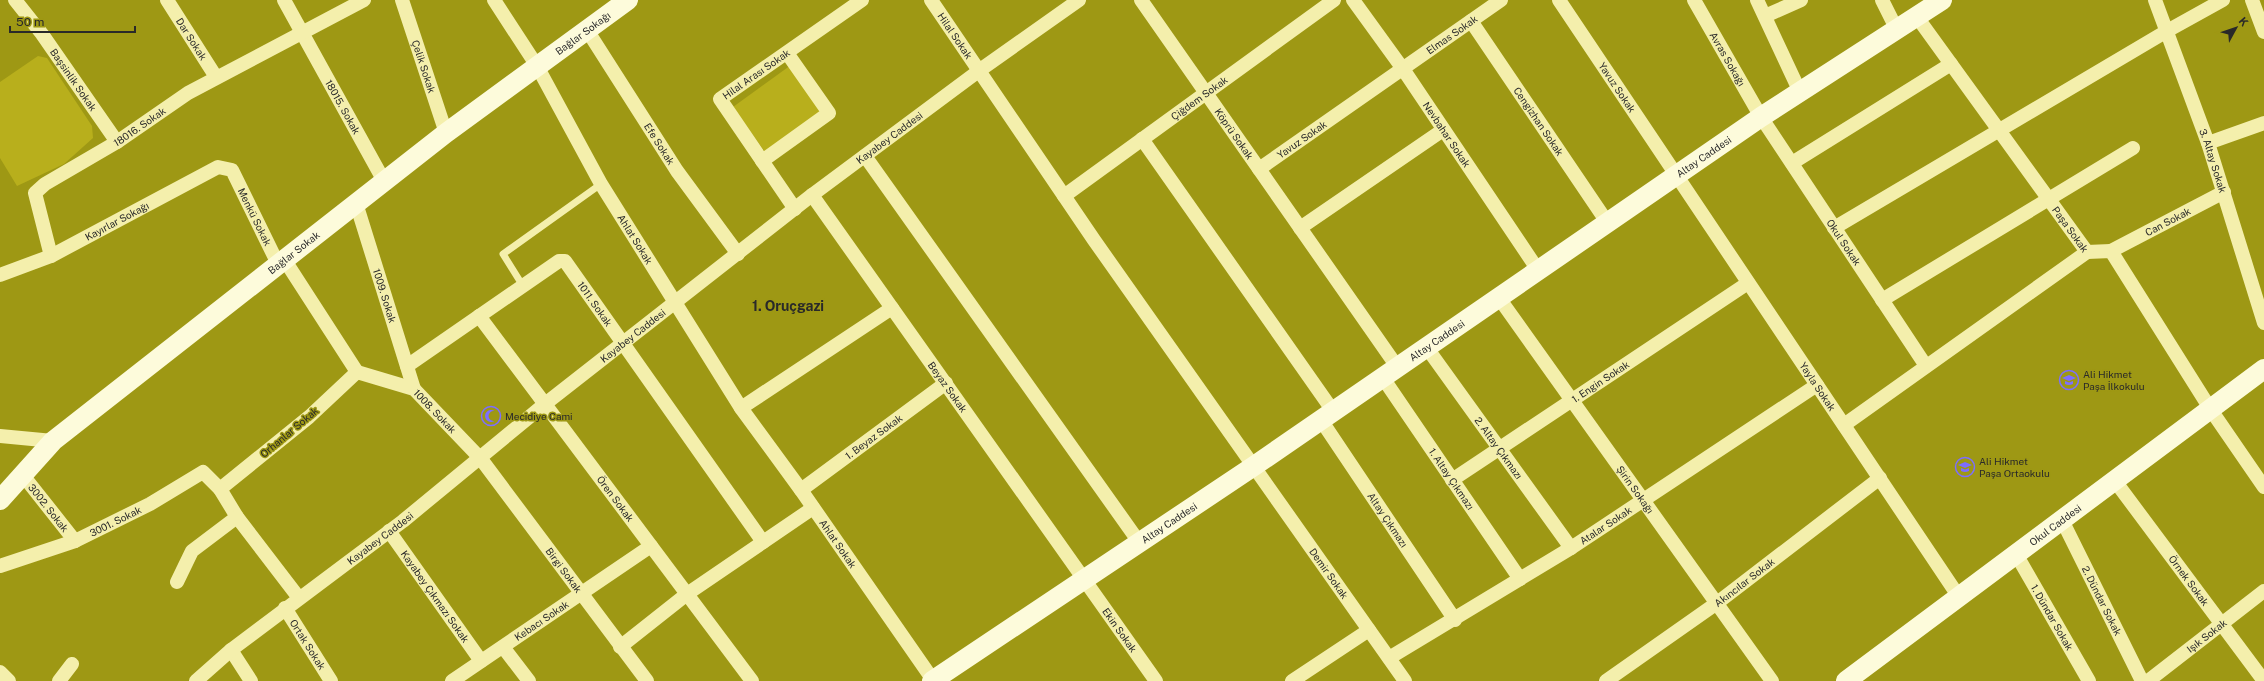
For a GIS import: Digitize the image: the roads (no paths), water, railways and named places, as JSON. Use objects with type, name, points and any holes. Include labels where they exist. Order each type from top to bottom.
[{"type":"main road","name":"Bağlar Sokağı","points":[[537,66],[628,0]]},
{"type":"main road","name":"Altay Caddesi","points":[[932,681],[1084,578],[1254,466],[1761,117],[1918,17],[1942,0]]},
{"type":"main road","name":"Bağlar Sokak","points":[[0,500],[53,441],[384,181],[537,66]]},
{"type":"main road","name":"Okul Caddesi","points":[[1846,681],[2264,369]]},
{"type":"street","name":"Başsinlik Sokak","points":[[15,0],[42,34],[117,142]]},
{"type":"street","name":"Dar Sokak","points":[[167,0],[216,77]]},
{"type":"street","name":"18015. Sokak","points":[[284,0],[384,181]]},
{"type":"street","name":"18016. Sokak","points":[[51,256],[36,193],[45,184],[117,142],[188,93],[364,0]]},
{"type":"street","name":"Çelik Sokak","points":[[402,0],[446,133]]},
{"type":"street","name":"Ahlat Sokak","points":[[494,0],[537,66],[600,184],[674,305],[741,408],[801,490],[932,681]]},
{"type":"street","name":"Hilal Arası Sokak","points":[[795,209],[720,99],[862,0]]},
{"type":"street","name":"Hilal Sokak","points":[[931,0],[980,70],[1064,196]]},
{"type":"street","name":"Kayabey Caddesi","points":[[196,681],[231,650],[389,531],[481,459],[545,404],[674,305],[795,209],[980,70],[1078,0]]},
{"type":"street","name":"Köprü Sokak","points":[[1140,0],[1300,228],[1390,373]]},
{"type":"street","name":"Çiğdem Sokak","points":[[1064,196],[1334,0]]},
{"type":"street","name":"Nevbahar Sokak","points":[[1352,0],[1402,69],[1538,270]]},
{"type":"street","name":"Elmas Sokak","points":[[1402,69],[1501,0]]},
{"type":"street","name":"Yavuz Sokak","points":[[1558,0],[1676,176]]},
{"type":"street","name":"Avras Sokağı","points":[[1694,0],[1761,117]]},
{"type":"street","points":[[1757,0],[1800,92]]},
{"type":"street","points":[[1764,16],[1801,0]]},
{"type":"street","points":[[1882,0],[1897,30]]},
{"type":"street","name":"3. Altay Sokak","points":[[2155,0],[2208,143],[2264,323]]},
{"type":"street","points":[[1834,228],[2167,31],[2223,0]]},
{"type":"street","points":[[2252,0],[2263,28]]},
{"type":"street","name":"Paşa Sokak","points":[[1918,17],[2087,252],[2111,251]]},
{"type":"street","name":"Cengizhan Sokak","points":[[1470,22],[1607,222]]},
{"type":"street","name":"Efe Sokak","points":[[587,30],[677,171],[738,254]]},
{"type":"street","points":[[762,161],[830,113],[786,53]]},
{"type":"street","points":[[1792,163],[1952,64]]},
{"type":"street","name":"Yavuz Sokak","points":[[1259,169],[1402,69]]},
{"type":"street","name":"Okul Sokak","points":[[1761,117],[1926,366]]},
{"type":"street","points":[[2208,143],[2264,123]]},
{"type":"street","points":[[1300,228],[1443,130]]},
{"type":"street","name":"Altay Çıkmazı","points":[[1142,139],[1327,416],[1454,620]]},
{"type":"street","points":[[1882,300],[2133,148]]},
{"type":"street","points":[[865,156],[1139,542]]},
{"type":"street","name":"Kayırlar Sokağı","points":[[0,275],[51,256],[218,167],[232,170]]},
{"type":"street","name":"Menkü Sokak","points":[[232,170],[281,262]]},
{"type":"street","name":"Yayla Sokak","points":[[1676,176],[1959,597]]},
{"type":"street","name":"Can Sokak","points":[[2111,251],[2224,192]]},
{"type":"street","name":"Beyaz Sokak","points":[[812,196],[1084,578]]},
{"type":"street","name":"Demir Sokak","points":[[1064,196],[1405,681]]},
{"type":"street","name":"1009. Sokak","points":[[356,203],[414,389]]},
{"type":"street","points":[[2111,251],[2211,410],[2264,487]]},
{"type":"street","points":[[1844,425],[2087,252]]},
{"type":"street","name":"1011. Sokak","points":[[407,366],[559,260],[565,261],[624,342],[763,542]]},
{"type":"street","points":[[281,262],[357,372]]},
{"type":"street","name":"1. Engin Sokak","points":[[1452,480],[1748,283]]},
{"type":"street","name":"Şirin Sokağı","points":[[1499,298],[1772,681]]},
{"type":"street","points":[[741,408],[892,308]]},
{"type":"street","name":"Ören Sokak","points":[[479,316],[752,681]]},
{"type":"street","name":"2. Altay Çıkmazı","points":[[1427,348],[1571,548]]},
{"type":"street","name":"1008. Sokak","points":[[357,372],[414,389],[481,459]]},
{"type":"street","name":"Orhanlar Sokak","points":[[220,489],[309,417],[357,372]]},
{"type":"street","name":"1. Altay Çıkmazı","points":[[1390,373],[1452,480],[1520,579]]},
{"type":"street","name":"1. Beyaz Sokak","points":[[801,490],[946,383]]},
{"type":"street","name":"Atalar Sokak","points":[[1389,658],[1571,548],[1817,385]]},
{"type":"street","points":[[0,436],[53,441]]},
{"type":"street","name":"Birgi Sokak","points":[[481,459],[581,595],[647,681]]},
{"type":"street","name":"3001. Sokak","points":[[0,566],[75,541],[150,504],[203,472],[220,489]]},
{"type":"street","name":"3002. Sokak","points":[[22,474],[75,541]]},
{"type":"street","name":"Akıncılar Sokak","points":[[1606,681],[1717,603],[1880,478]]},
{"type":"street","name":"Örnek Sokak","points":[[2115,481],[2264,681]]},
{"type":"street","points":[[220,489],[237,517],[299,598]]},
{"type":"street","points":[[620,647],[687,594],[813,508]]},
{"type":"street","points":[[177,582],[192,551],[237,517]]},
{"type":"street","name":"2. Dündar Sokak","points":[[2062,520],[2142,681]]},
{"type":"street","name":"Kayabey Çıkmazı Sokak","points":[[389,531],[481,661]]},
{"type":"street","name":"Kebacı Sokak","points":[[452,681],[581,595],[651,546]]},
{"type":"street","name":"1. Dündar Sokak","points":[[2016,554],[2089,681]]},
{"type":"street","name":"Ekin Sokak","points":[[1084,578],[1156,681]]},
{"type":"street","name":"Işık Sokak","points":[[2148,681],[2264,591]]},
{"type":"street","name":"Ortak Sokak","points":[[285,608],[331,681]]},
{"type":"street","points":[[1292,681],[1369,630]]},
{"type":"street","points":[[503,647],[529,681]]},
{"type":"street","points":[[231,650],[251,681]]},
{"type":"street","points":[[59,681],[72,664]]},
{"type":"street","points":[[0,672],[9,681]]},
{"type":"lane","points":[[523,286],[503,254],[600,184]]},
{"type":"place","name":"Ali Hikmet Paşa İlkokulu","points":[[2069,380]]},
{"type":"place","name":"Mecidiye Cami","points":[[491,416]]},
{"type":"place","name":"Ali Hikmet Paşa Ortaokulu","points":[[1965,467]]},
{"type":"district","name":"1. Oruçgazi","points":[[788,306]]}]
